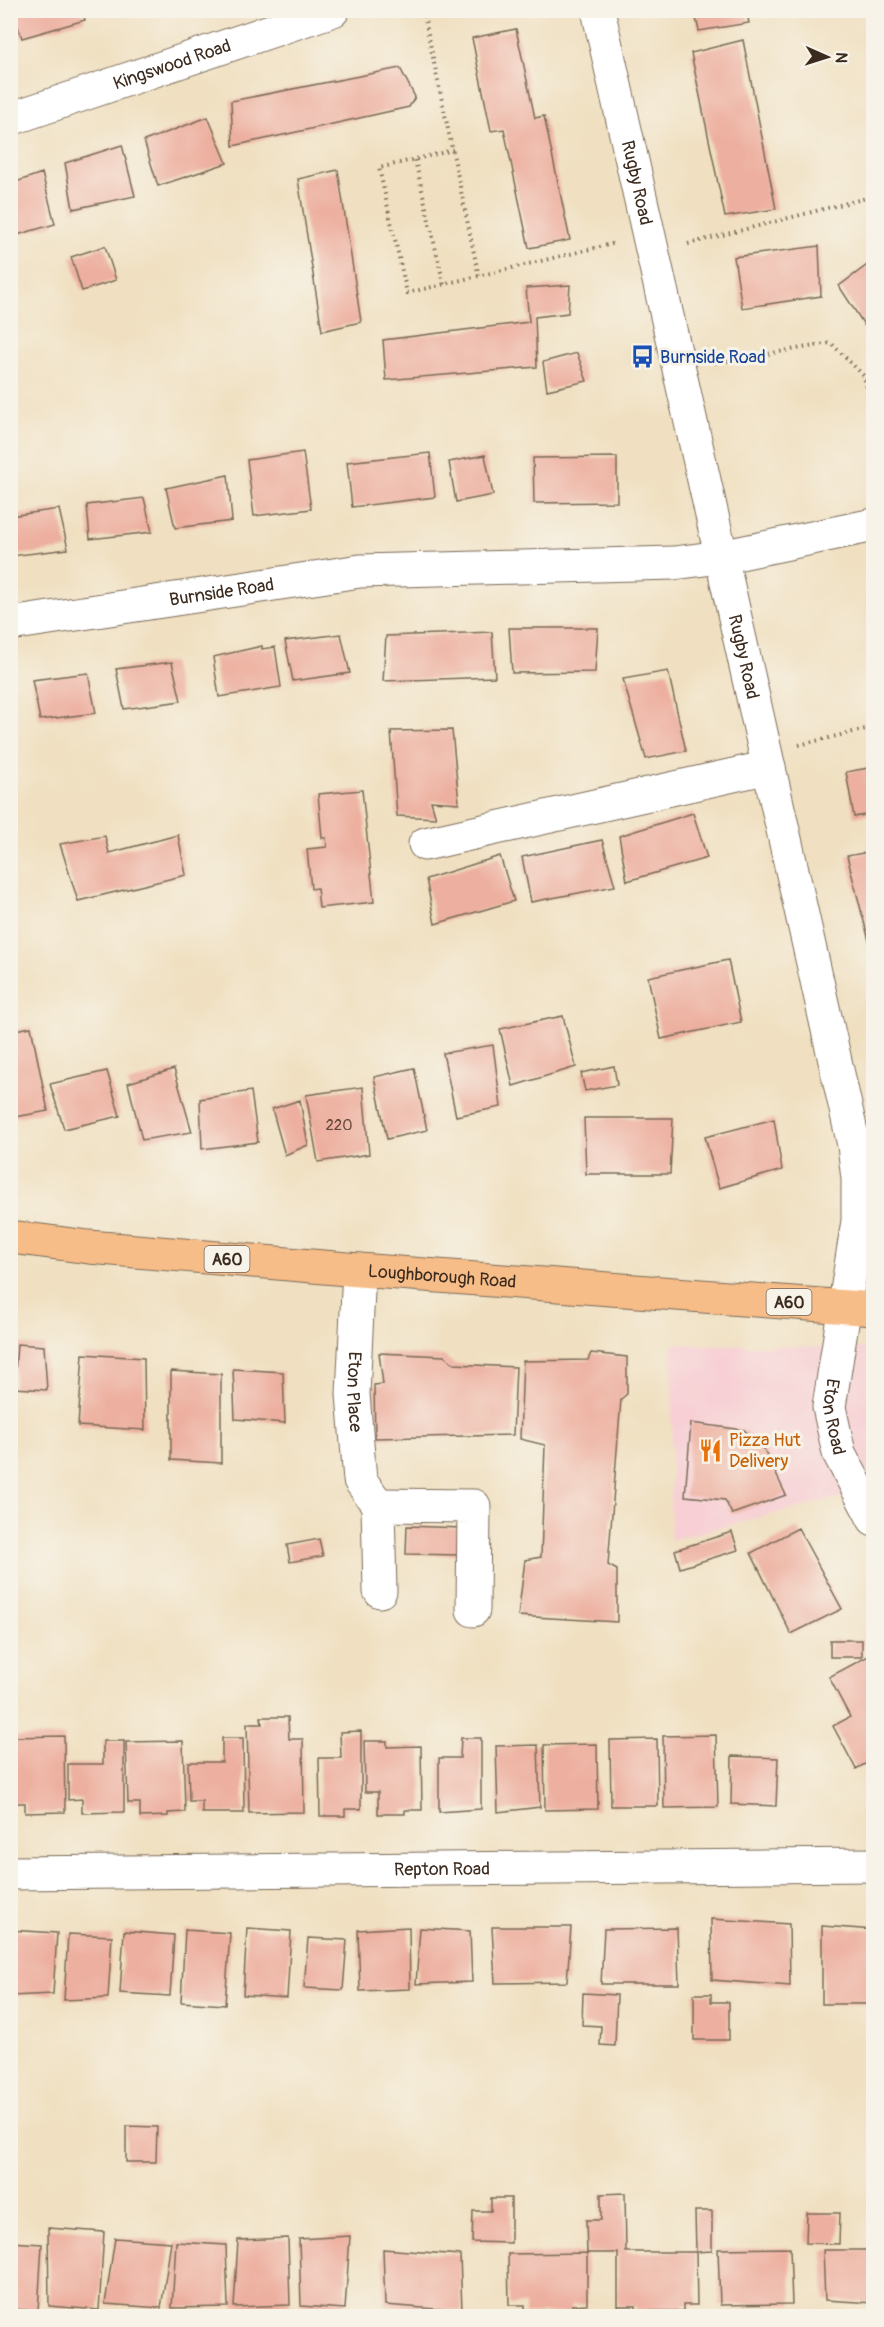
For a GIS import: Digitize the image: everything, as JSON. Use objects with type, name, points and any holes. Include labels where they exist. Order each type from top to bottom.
[{"type":"main road","name":"Loughborough Road","points":[[10,1238],[359,1270],[859,1308]]},
{"type":"street","name":"Rugby Road","points":[[598,10],[854,1145],[858,1179],[859,1308]]},
{"type":"street","name":"Kingswood Road","points":[[10,119],[332,11]]},
{"type":"street","name":"Burnside Road","points":[[10,624],[360,571],[674,563],[721,557],[873,525]]},
{"type":"street","points":[[425,844],[767,760]]},
{"type":"street","name":"Eton Place","points":[[359,1270],[353,1395],[360,1480],[378,1505]]},
{"type":"street","name":"Eton Road","points":[[859,1308],[829,1407],[839,1453],[873,1519]]},
{"type":"street","points":[[380,1591],[378,1505],[474,1506],[473,1610]]},
{"type":"street","name":"Repton Road","points":[[10,1873],[873,1865]]},
{"type":"path","points":[[423,10],[479,277]]},
{"type":"path","points":[[453,150],[379,168],[407,293],[873,196]]},
{"type":"path","points":[[415,160],[444,285]]},
{"type":"path","points":[[678,369],[831,343],[864,376],[873,418]]},
{"type":"path","points":[[767,760],[873,727]]},
{"type":"shaded area","points":[[673,1344],[873,1348],[873,1489],[670,1540]]},
{"type":"building","points":[[12,10],[82,10],[85,20],[22,38]]},
{"type":"building","points":[[694,10],[746,10],[749,23],[699,31]]},
{"type":"building","points":[[516,29],[535,118],[544,116],[570,240],[529,248],[504,129],[491,131],[472,38]]},
{"type":"building","points":[[743,40],[776,209],[725,217],[691,53]]},
{"type":"building","points":[[400,68],[415,97],[409,107],[233,146],[231,101]]},
{"type":"building","points":[[208,117],[227,163],[158,186],[144,141]]},
{"type":"building","points":[[122,145],[135,196],[73,209],[65,163]]},
{"type":"building","points":[[338,170],[361,322],[322,331],[298,179]]},
{"type":"building","points":[[42,173],[55,224],[10,237],[10,184]]},
{"type":"building","points":[[105,246],[116,280],[82,291],[71,257]]},
{"type":"building","points":[[819,246],[821,296],[742,308],[734,257]]},
{"type":"building","points":[[874,260],[874,340],[839,286]]},
{"type":"building","points":[[570,285],[568,313],[535,317],[537,367],[386,380],[383,340],[529,322],[526,288]]},
{"type":"building","points":[[577,353],[587,381],[547,390],[543,362]]},
{"type":"building","points":[[303,452],[311,509],[254,516],[247,460]]},
{"type":"building","points":[[430,453],[435,497],[352,507],[347,462]]},
{"type":"building","points":[[485,455],[493,495],[456,502],[449,462]]},
{"type":"building","points":[[617,457],[617,502],[534,503],[533,458]]},
{"type":"building","points":[[228,475],[232,521],[175,528],[166,488]]},
{"type":"building","points":[[144,498],[152,532],[90,539],[87,505]]},
{"type":"building","points":[[59,509],[68,549],[11,556],[10,516]]},
{"type":"building","points":[[509,628],[598,628],[595,672],[512,673]]},
{"type":"building","points":[[492,632],[495,677],[383,681],[386,636]]},
{"type":"building","points":[[341,634],[350,673],[293,681],[285,641]]},
{"type":"building","points":[[262,646],[262,649],[275,647],[281,687],[219,697],[213,657]]},
{"type":"building","points":[[172,662],[181,701],[124,709],[116,669]]},
{"type":"building","points":[[668,671],[686,751],[646,759],[623,679]]},
{"type":"building","points":[[88,673],[96,713],[40,720],[32,680]]},
{"type":"building","points":[[452,730],[459,803],[431,801],[436,818],[397,816],[391,731]]},
{"type":"building","points":[[874,767],[874,813],[854,817],[846,772]]},
{"type":"building","points":[[362,790],[374,902],[319,908],[317,888],[311,889],[307,849],[327,847],[326,838],[322,838],[318,794]]},
{"type":"building","points":[[693,813],[707,858],[627,881],[619,836]]},
{"type":"building","points":[[178,835],[186,875],[78,901],[60,844],[105,836],[109,853]]},
{"type":"building","points":[[602,840],[615,886],[531,902],[522,857]]},
{"type":"building","points":[[874,851],[874,940],[869,941],[847,856]]},
{"type":"building","points":[[500,856],[514,901],[435,924],[426,879]]},
{"type":"building","points":[[728,960],[741,1022],[661,1039],[648,977]]},
{"type":"building","points":[[563,1016],[576,1067],[513,1086],[500,1029]]},
{"type":"building","points":[[31,1027],[48,1111],[10,1118],[10,1031]]},
{"type":"building","points":[[493,1045],[501,1107],[456,1116],[443,1053]]},
{"type":"building","points":[[614,1066],[617,1085],[585,1091],[581,1073]]},
{"type":"building","points":[[414,1068],[427,1130],[387,1139],[374,1077]]},
{"type":"building","points":[[174,1069],[192,1132],[142,1140],[128,1083]]},
{"type":"building","points":[[107,1071],[120,1116],[64,1129],[50,1084]]},
{"type":"building","points":[[363,1087],[369,1154],[318,1162],[306,1095]]},
{"type":"building","points":[[251,1091],[258,1142],[202,1149],[200,1099]]},
{"type":"building","points":[[300,1100],[308,1145],[285,1155],[272,1109]]},
{"type":"building","points":[[584,1118],[673,1118],[670,1174],[586,1174]]},
{"type":"building","points":[[774,1119],[782,1170],[719,1188],[705,1137]]},
{"type":"building","points":[[17,1344],[44,1346],[47,1390],[14,1388]]},
{"type":"building","points":[[379,1353],[444,1356],[454,1364],[516,1367],[513,1435],[375,1438],[374,1385],[383,1384]]},
{"type":"building","points":[[591,1353],[627,1357],[627,1394],[621,1399],[608,1565],[617,1570],[617,1622],[518,1616],[525,1560],[541,1557],[545,1445],[520,1439],[523,1361],[588,1360]]},
{"type":"building","points":[[83,1354],[144,1358],[145,1430],[78,1426]]},
{"type":"building","points":[[233,1369],[283,1372],[285,1423],[235,1419]]},
{"type":"building","points":[[171,1371],[221,1374],[221,1463],[171,1460]]},
{"type":"building","points":[[691,1423],[744,1430],[763,1447],[786,1495],[732,1514],[725,1500],[685,1496]]},
{"type":"building","points":[[407,1526],[462,1528],[461,1555],[406,1554]]},
{"type":"building","points":[[798,1528],[842,1609],[791,1634],[751,1553]]},
{"type":"building","points":[[732,1532],[738,1550],[680,1568],[675,1550]]},
{"type":"building","points":[[319,1539],[323,1556],[290,1562],[287,1545]]},
{"type":"building","points":[[830,1640],[862,1640],[862,1657],[830,1657]]},
{"type":"building","points":[[874,1653],[874,1759],[856,1769],[833,1726],[850,1717],[829,1677]]},
{"type":"building","points":[[261,1717],[288,1717],[289,1739],[303,1739],[304,1812],[249,1813],[247,1724],[262,1724]]},
{"type":"building","points":[[361,1731],[361,1809],[345,1809],[345,1816],[320,1816],[319,1758],[341,1758],[340,1732]]},
{"type":"building","points":[[716,1735],[718,1807],[664,1808],[663,1736]]},
{"type":"building","points":[[64,1736],[65,1812],[25,1813],[25,1803],[12,1803],[11,1737]]},
{"type":"building","points":[[222,1738],[243,1738],[244,1813],[202,1813],[202,1801],[189,1801],[188,1762],[222,1762]]},
{"type":"building","points":[[461,1738],[481,1738],[481,1809],[439,1812],[439,1758],[460,1758]]},
{"type":"building","points":[[657,1739],[658,1806],[611,1806],[610,1740]]},
{"type":"building","points":[[103,1741],[124,1741],[124,1812],[82,1813],[82,1799],[68,1800],[68,1764],[103,1764]]},
{"type":"building","points":[[183,1741],[185,1812],[168,1813],[168,1816],[140,1817],[140,1803],[128,1803],[126,1742]]},
{"type":"building","points":[[364,1741],[387,1741],[387,1747],[421,1746],[422,1810],[405,1810],[405,1814],[378,1814],[378,1792],[365,1792]]},
{"type":"building","points":[[597,1744],[598,1809],[545,1810],[544,1745]]},
{"type":"building","points":[[538,1745],[540,1807],[498,1812],[496,1746]]},
{"type":"building","points":[[732,1756],[778,1758],[776,1806],[731,1804]]},
{"type":"building","points":[[711,1919],[789,1924],[790,1986],[712,1980]]},
{"type":"building","points":[[822,1926],[874,1930],[874,2004],[822,2004]]},
{"type":"building","points":[[409,1927],[410,1989],[360,1991],[358,1930]]},
{"type":"building","points":[[492,1927],[571,1927],[567,1982],[495,1983]]},
{"type":"building","points":[[247,1928],[291,1931],[287,1998],[243,1995]]},
{"type":"building","points":[[420,1928],[470,1931],[472,1982],[416,1984]]},
{"type":"building","points":[[677,1928],[679,1984],[601,1984],[604,1929]]},
{"type":"building","points":[[10,1930],[57,1933],[53,1994],[10,1996]]},
{"type":"building","points":[[185,1930],[230,1933],[225,2005],[181,2002]]},
{"type":"building","points":[[124,1931],[174,1935],[170,1996],[120,1993]]},
{"type":"building","points":[[68,1934],[112,1936],[108,1998],[64,2000]]},
{"type":"building","points":[[308,1938],[347,1940],[343,1990],[304,1988]]},
{"type":"building","points":[[583,1993],[617,1995],[615,2046],[600,2045],[601,2026],[582,2025]]},
{"type":"building","points":[[694,1994],[711,1994],[711,2002],[729,2002],[729,2040],[694,2040]]},
{"type":"building","points":[[126,2126],[157,2127],[156,2162],[126,2162]]},
{"type":"building","points":[[625,2193],[626,2252],[696,2252],[697,2305],[683,2305],[683,2311],[636,2311],[636,2306],[618,2306],[618,2253],[587,2253],[586,2220],[601,2220],[601,2194]]},
{"type":"building","points":[[491,2198],[511,2198],[511,2243],[472,2242],[473,2211],[491,2211]]},
{"type":"building","points":[[695,2211],[712,2211],[712,2251],[696,2252]]},
{"type":"building","points":[[807,2213],[840,2213],[839,2244],[806,2243]]},
{"type":"building","points":[[48,2228],[104,2232],[99,2310],[49,2306]]},
{"type":"building","points":[[350,2236],[345,2309],[301,2306],[299,2239]]},
{"type":"building","points":[[115,2238],[171,2242],[161,2308],[105,2304]]},
{"type":"building","points":[[288,2238],[290,2305],[234,2307],[238,2240]]},
{"type":"building","points":[[10,2242],[42,2244],[38,2311],[10,2309]]},
{"type":"building","points":[[176,2242],[226,2245],[228,2307],[172,2308]]},
{"type":"building","points":[[790,2248],[792,2304],[720,2305],[718,2249]]},
{"type":"building","points":[[383,2249],[460,2255],[462,2311],[385,2305]]},
{"type":"building","points":[[823,2250],[874,2250],[874,2303],[825,2300]]},
{"type":"building","points":[[587,2253],[587,2304],[572,2305],[572,2313],[525,2314],[525,2305],[509,2305],[508,2254]]},
{"type":"place","name":"Burnside Road","points":[[642,357]]},
{"type":"place","name":"Pizza Hut Delivery","points":[[711,1450]]}]
